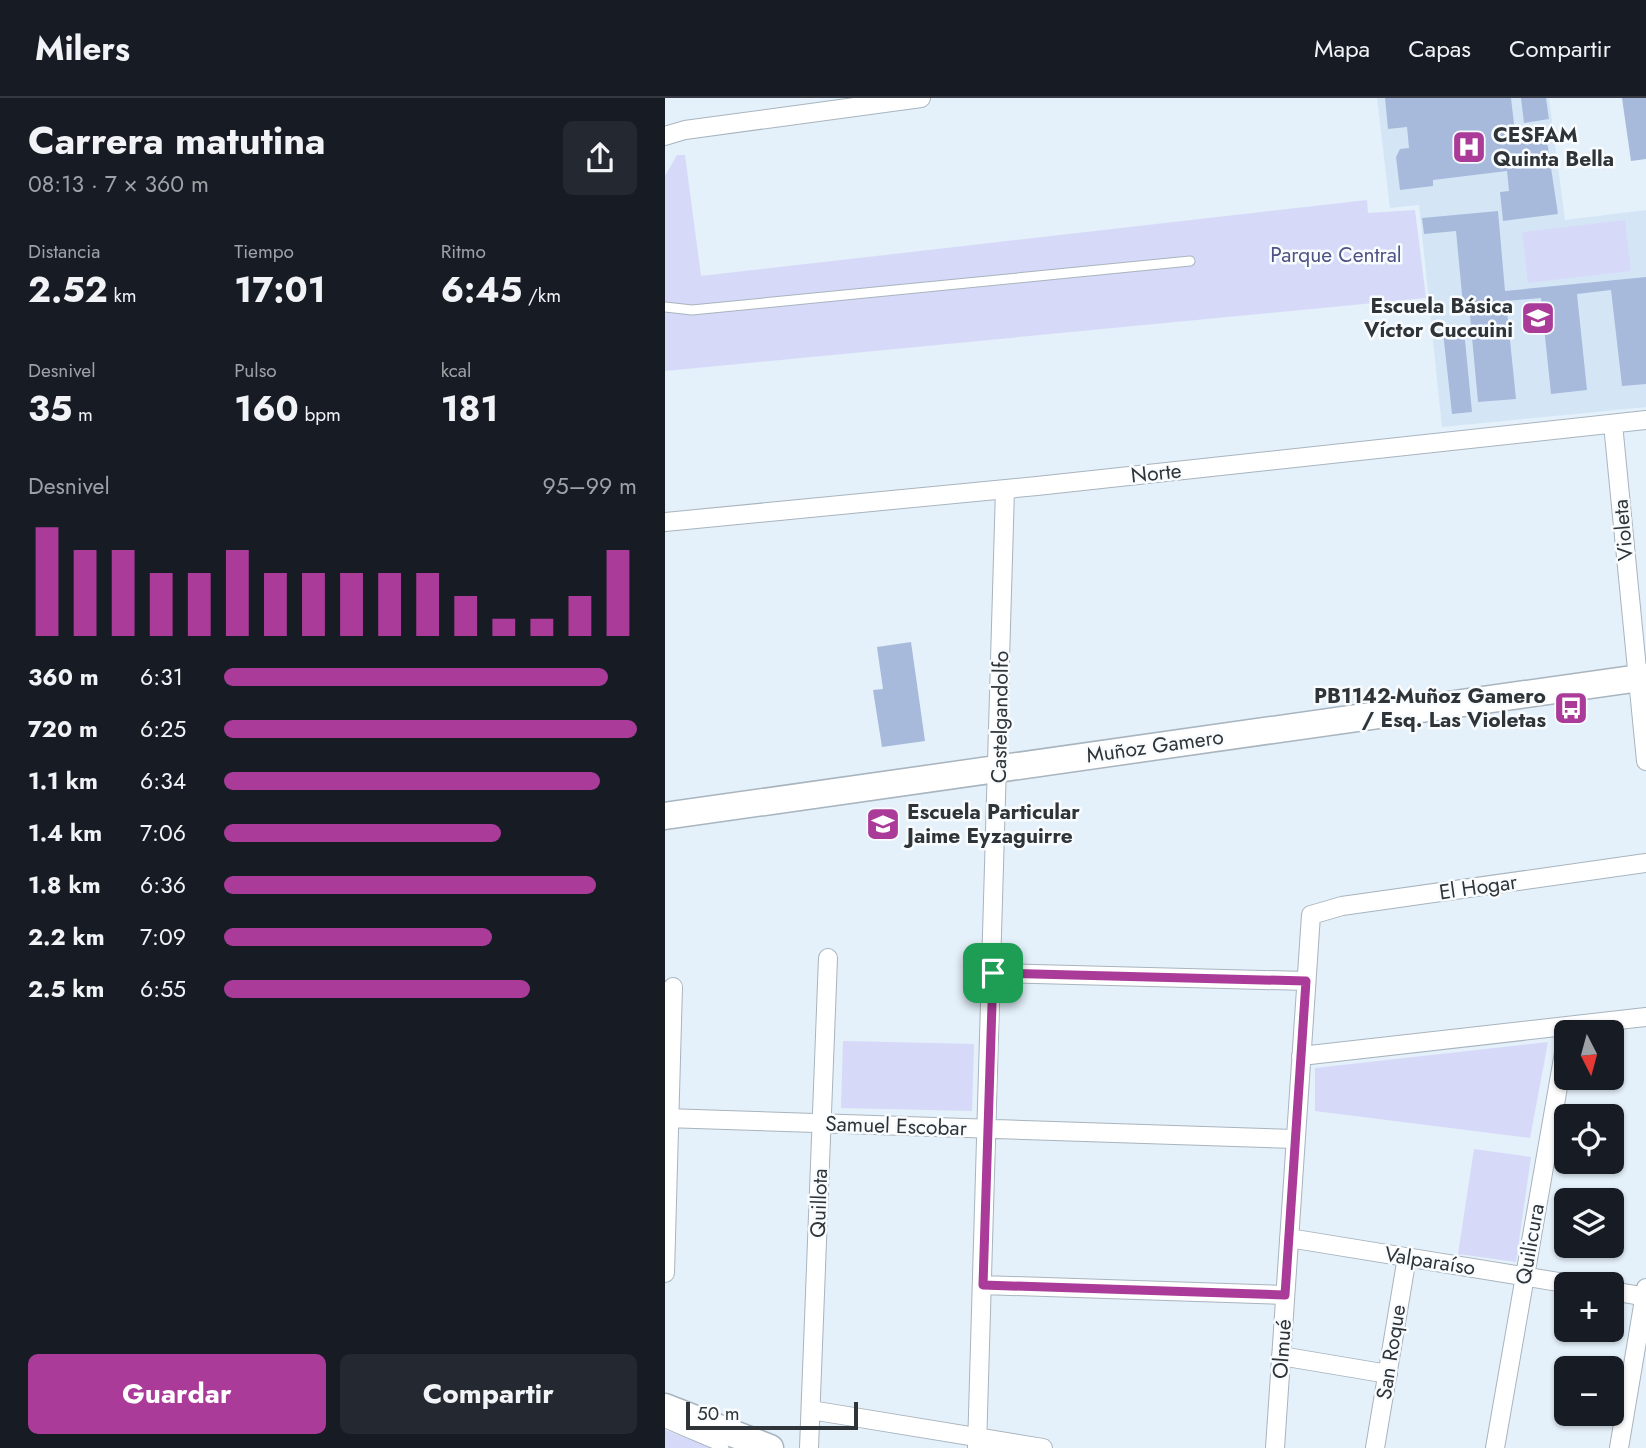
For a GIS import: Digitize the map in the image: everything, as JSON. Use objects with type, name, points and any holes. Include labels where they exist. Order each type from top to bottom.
[{"type":"street","points":[[665,136],[685,130],[921,98]]},
{"type":"street","name":"Norte","points":[[665,522],[1005,489],[1646,420]]},
{"type":"street","name":"Violeta","points":[[1613,424],[1641,677],[1646,761]]},
{"type":"street","name":"Castelgandolfo","points":[[978,1442],[1000,768],[1005,489]]},
{"type":"street","name":"Muñoz Gamero","points":[[665,816],[1641,677]]},
{"type":"street","name":"El Hogar","points":[[1311,915],[1342,906],[1646,863]]},
{"type":"street","name":"Olmué","points":[[1275,1448],[1311,915]]},
{"type":"street","name":"Quillota","points":[[809,1448],[828,958]]},
{"type":"street","points":[[993,973],[1306,981]]},
{"type":"street","points":[[665,1273],[673,988]]},
{"type":"street","points":[[1624,1022],[1646,1017]]},
{"type":"street","points":[[1301,1056],[1554,1034]]},
{"type":"street","name":"Quilicura","points":[[1495,1448],[1558,1090]]},
{"type":"street","name":"Samuel Escobar","points":[[668,1118],[1296,1139]]},
{"type":"street","name":"Valparaíso","points":[[1289,1238],[1554,1281]]},
{"type":"street","name":"San Roque","points":[[1375,1448],[1407,1257]]},
{"type":"street","points":[[983,1285],[1285,1295]]},
{"type":"street","points":[[1619,1448],[1646,1294],[1624,1292]]},
{"type":"street","points":[[1281,1356],[1388,1374]]},
{"type":"street","points":[[665,1407],[770,1448]]},
{"type":"street","points":[[811,1410],[978,1442],[1043,1448]]},
{"type":"lane","points":[[665,307],[692,310],[1190,261]]},
{"type":"lane","points":[[665,1423],[724,1448]]},
{"type":"shaded area","name":"Escuela Básica Víctor Cuccuini","points":[[1377,98],[1549,98],[1565,220],[1646,210],[1646,407],[1442,427],[1419,205],[1390,208]]},
{"type":"green space","name":"Parque Central","points":[[677,155],[685,155],[701,276],[1367,200],[1368,213],[1415,210],[1426,298],[665,371],[665,176]]},
{"type":"green space","points":[[1625,220],[1631,271],[1528,283],[1522,232]]},
{"type":"green space","points":[[843,1041],[974,1044],[972,1111],[841,1108]]},
{"type":"green space","points":[[1548,1042],[1530,1138],[1315,1111],[1315,1068]]},
{"type":"green space","points":[[1474,1149],[1531,1157],[1516,1262],[1458,1254]]},
{"type":"green space","points":[[665,1430],[712,1448],[665,1448]]},
{"type":"building","name":"CESFAM Quinta Bella","points":[[1385,98],[1511,98],[1515,132],[1545,128],[1558,214],[1503,221],[1500,192],[1509,191],[1507,171],[1433,180],[1433,186],[1400,190],[1396,157],[1400,149],[1409,148],[1407,127],[1388,129]]},
{"type":"building","points":[[1521,98],[1546,98],[1549,119],[1524,123]]},
{"type":"building","points":[[1622,98],[1646,98],[1646,159],[1631,161]]},
{"type":"building","points":[[1498,211],[1505,291],[1646,277],[1646,384],[1622,386],[1611,290],[1577,294],[1587,390],[1551,394],[1541,298],[1506,301],[1516,399],[1478,402],[1469,305],[1463,305],[1456,231],[1424,234],[1422,218]]},
{"type":"building","points":[[1464,330],[1472,412],[1452,414],[1443,332]]},
{"type":"building","points":[[911,642],[925,741],[882,747],[873,690],[883,689],[877,647]]},
{"type":"place","name":"CESFAM Quinta Bella","points":[[1469,147]]},
{"type":"place","name":"Escuela Básica Víctor Cuccuini","points":[[1538,318]]},
{"type":"place","name":"PB1142-Muñoz Gamero / Esq. Las Violetas","points":[[1571,708]]},
{"type":"place","name":"Escuela Particular Jaime Eyzaguirre","points":[[883,824]]},
{"type":"route","points":[[993,973],[1306,981],[1285,1295],[983,1285],[993,973]]}]
